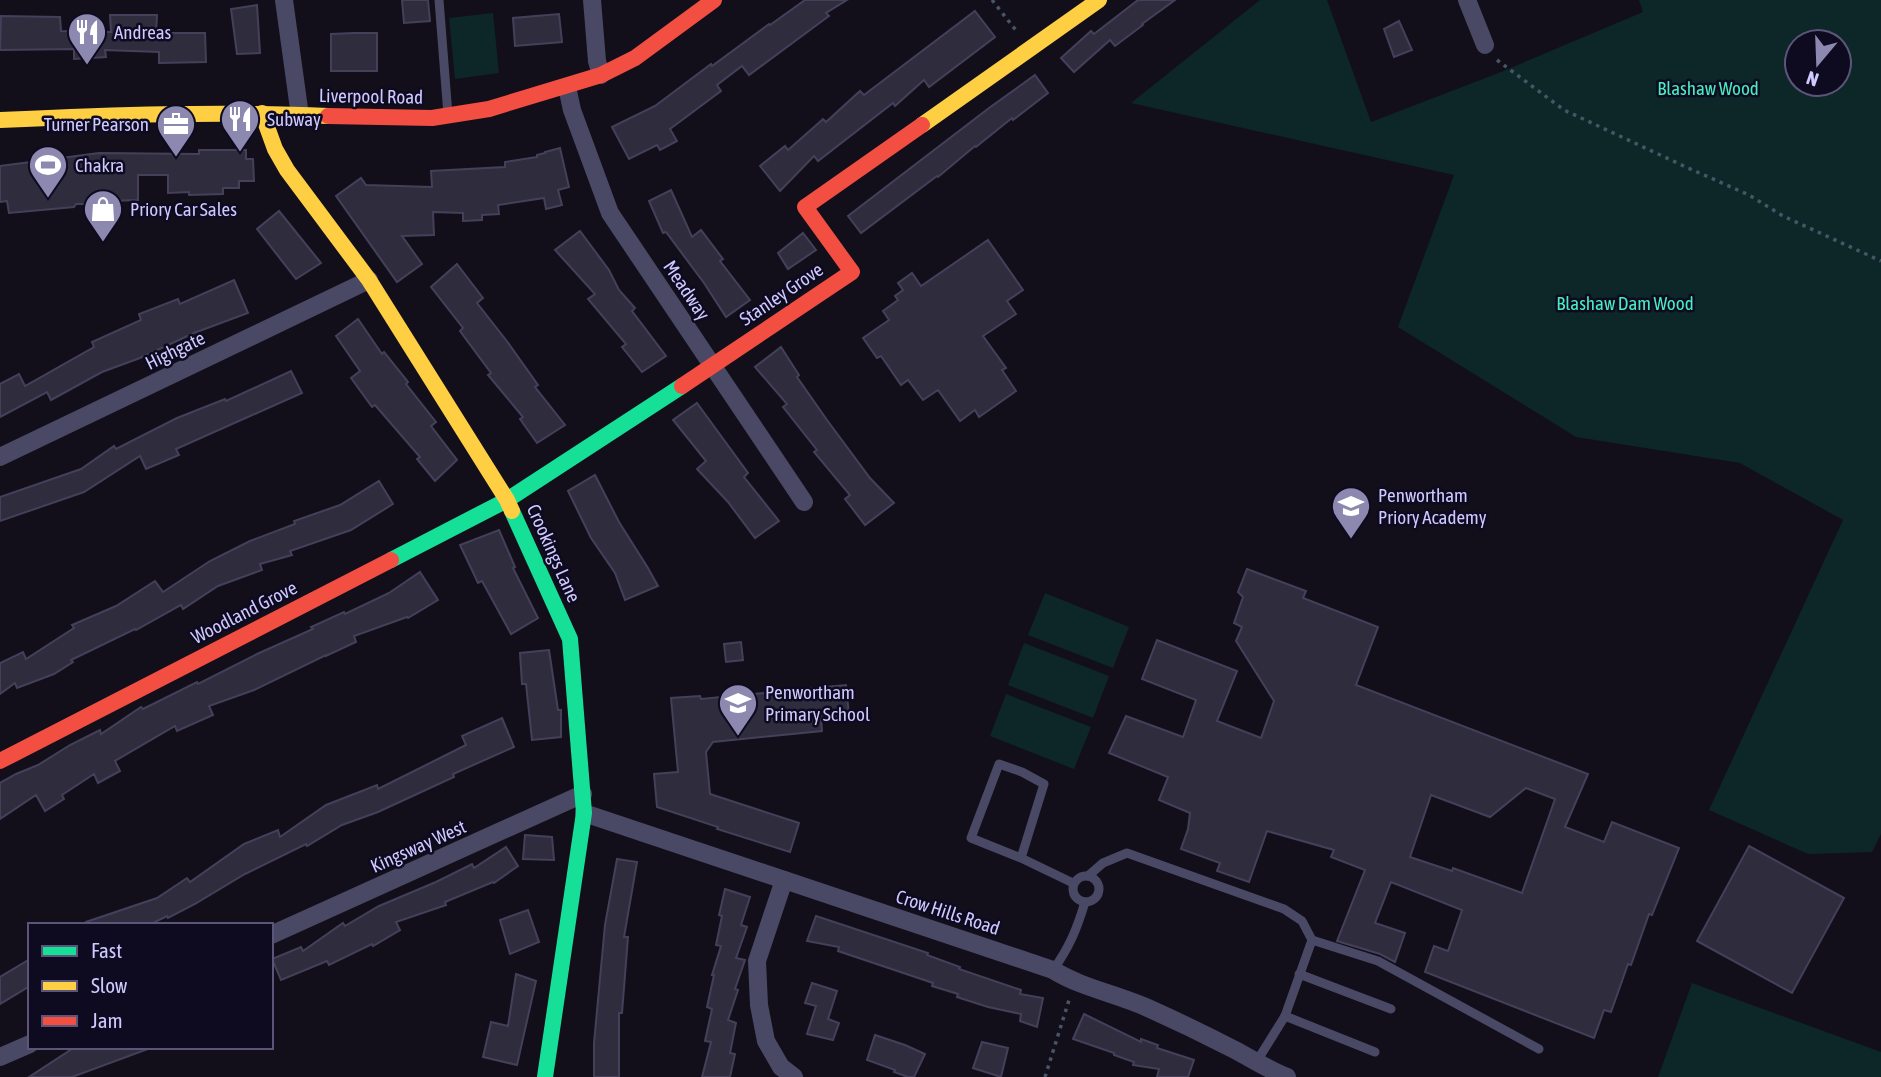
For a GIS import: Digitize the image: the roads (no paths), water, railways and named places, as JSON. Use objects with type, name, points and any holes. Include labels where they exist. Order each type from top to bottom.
[{"type":"street","points":[[284,0],[300,116]]},
{"type":"street","points":[[592,0],[597,61],[601,75]]},
{"type":"street","name":"Liverpool Road","points":[[0,120],[132,114],[262,113],[432,118],[449,116],[489,109],[601,75],[635,58],[713,0]]},
{"type":"street","name":"Stanley Grove","points":[[507,500],[852,272],[805,207],[1099,0]]},
{"type":"street","points":[[1467,0],[1485,45]]},
{"type":"street","name":"Meadway","points":[[567,87],[572,110],[610,213],[804,502]]},
{"type":"street","name":"Crookings Lane","points":[[262,113],[275,149],[287,170],[369,280],[507,500],[569,639],[584,803],[545,1077]]},
{"type":"street","name":"Highgate","points":[[0,457],[369,280]]},
{"type":"street","name":"Woodland Grove","points":[[0,761],[507,500]]},
{"type":"street","name":"Crow Hills Road","points":[[584,803],[784,880],[1053,970],[1067,979],[1143,1006],[1201,1032],[1287,1077]]},
{"type":"street","name":"Kingsway West","points":[[273,934],[584,803]]},
{"type":"street","points":[[784,880],[757,961],[759,1005],[766,1041],[781,1067],[794,1077]]},
{"type":"street","points":[[0,1058],[28,1045]]},
{"type":"lane","points":[[439,0],[449,116]]},
{"type":"lane","points":[[1021,858],[1044,784],[999,764],[971,838],[1073,883]]},
{"type":"lane","points":[[1088,876],[1103,863],[1127,853],[1284,909],[1302,921],[1312,940],[1378,961],[1539,1049]]},
{"type":"lane","points":[[1088,876],[1096,880],[1098,893],[1093,900],[1084,902],[1074,896],[1073,883],[1079,877],[1088,876]]},
{"type":"lane","points":[[1053,970],[1067,951],[1079,924],[1084,902]]},
{"type":"lane","points":[[1257,1061],[1285,1016],[1312,940]]},
{"type":"lane","points":[[1300,974],[1391,1009]]},
{"type":"lane","points":[[1285,1016],[1376,1052]]},
{"type":"place","name":"Andreas","points":[[87,66]]},
{"type":"place","name":"Subway","points":[[240,153]]},
{"type":"place","name":"Turner Pearson","points":[[176,158]]},
{"type":"place","name":"Chakra","points":[[48,199]]},
{"type":"place","name":"Priory Car Sales","points":[[103,243]]},
{"type":"place","name":"Penwortham Priory Academy","points":[[1351,540]]},
{"type":"place","name":"Penwortham Primary School","points":[[738,737]]},
{"type":"park label","name":"Blashaw Wood","points":[[1708,88]]},
{"type":"park label","name":"Blashaw Dam Wood","points":[[1625,303]]}]
